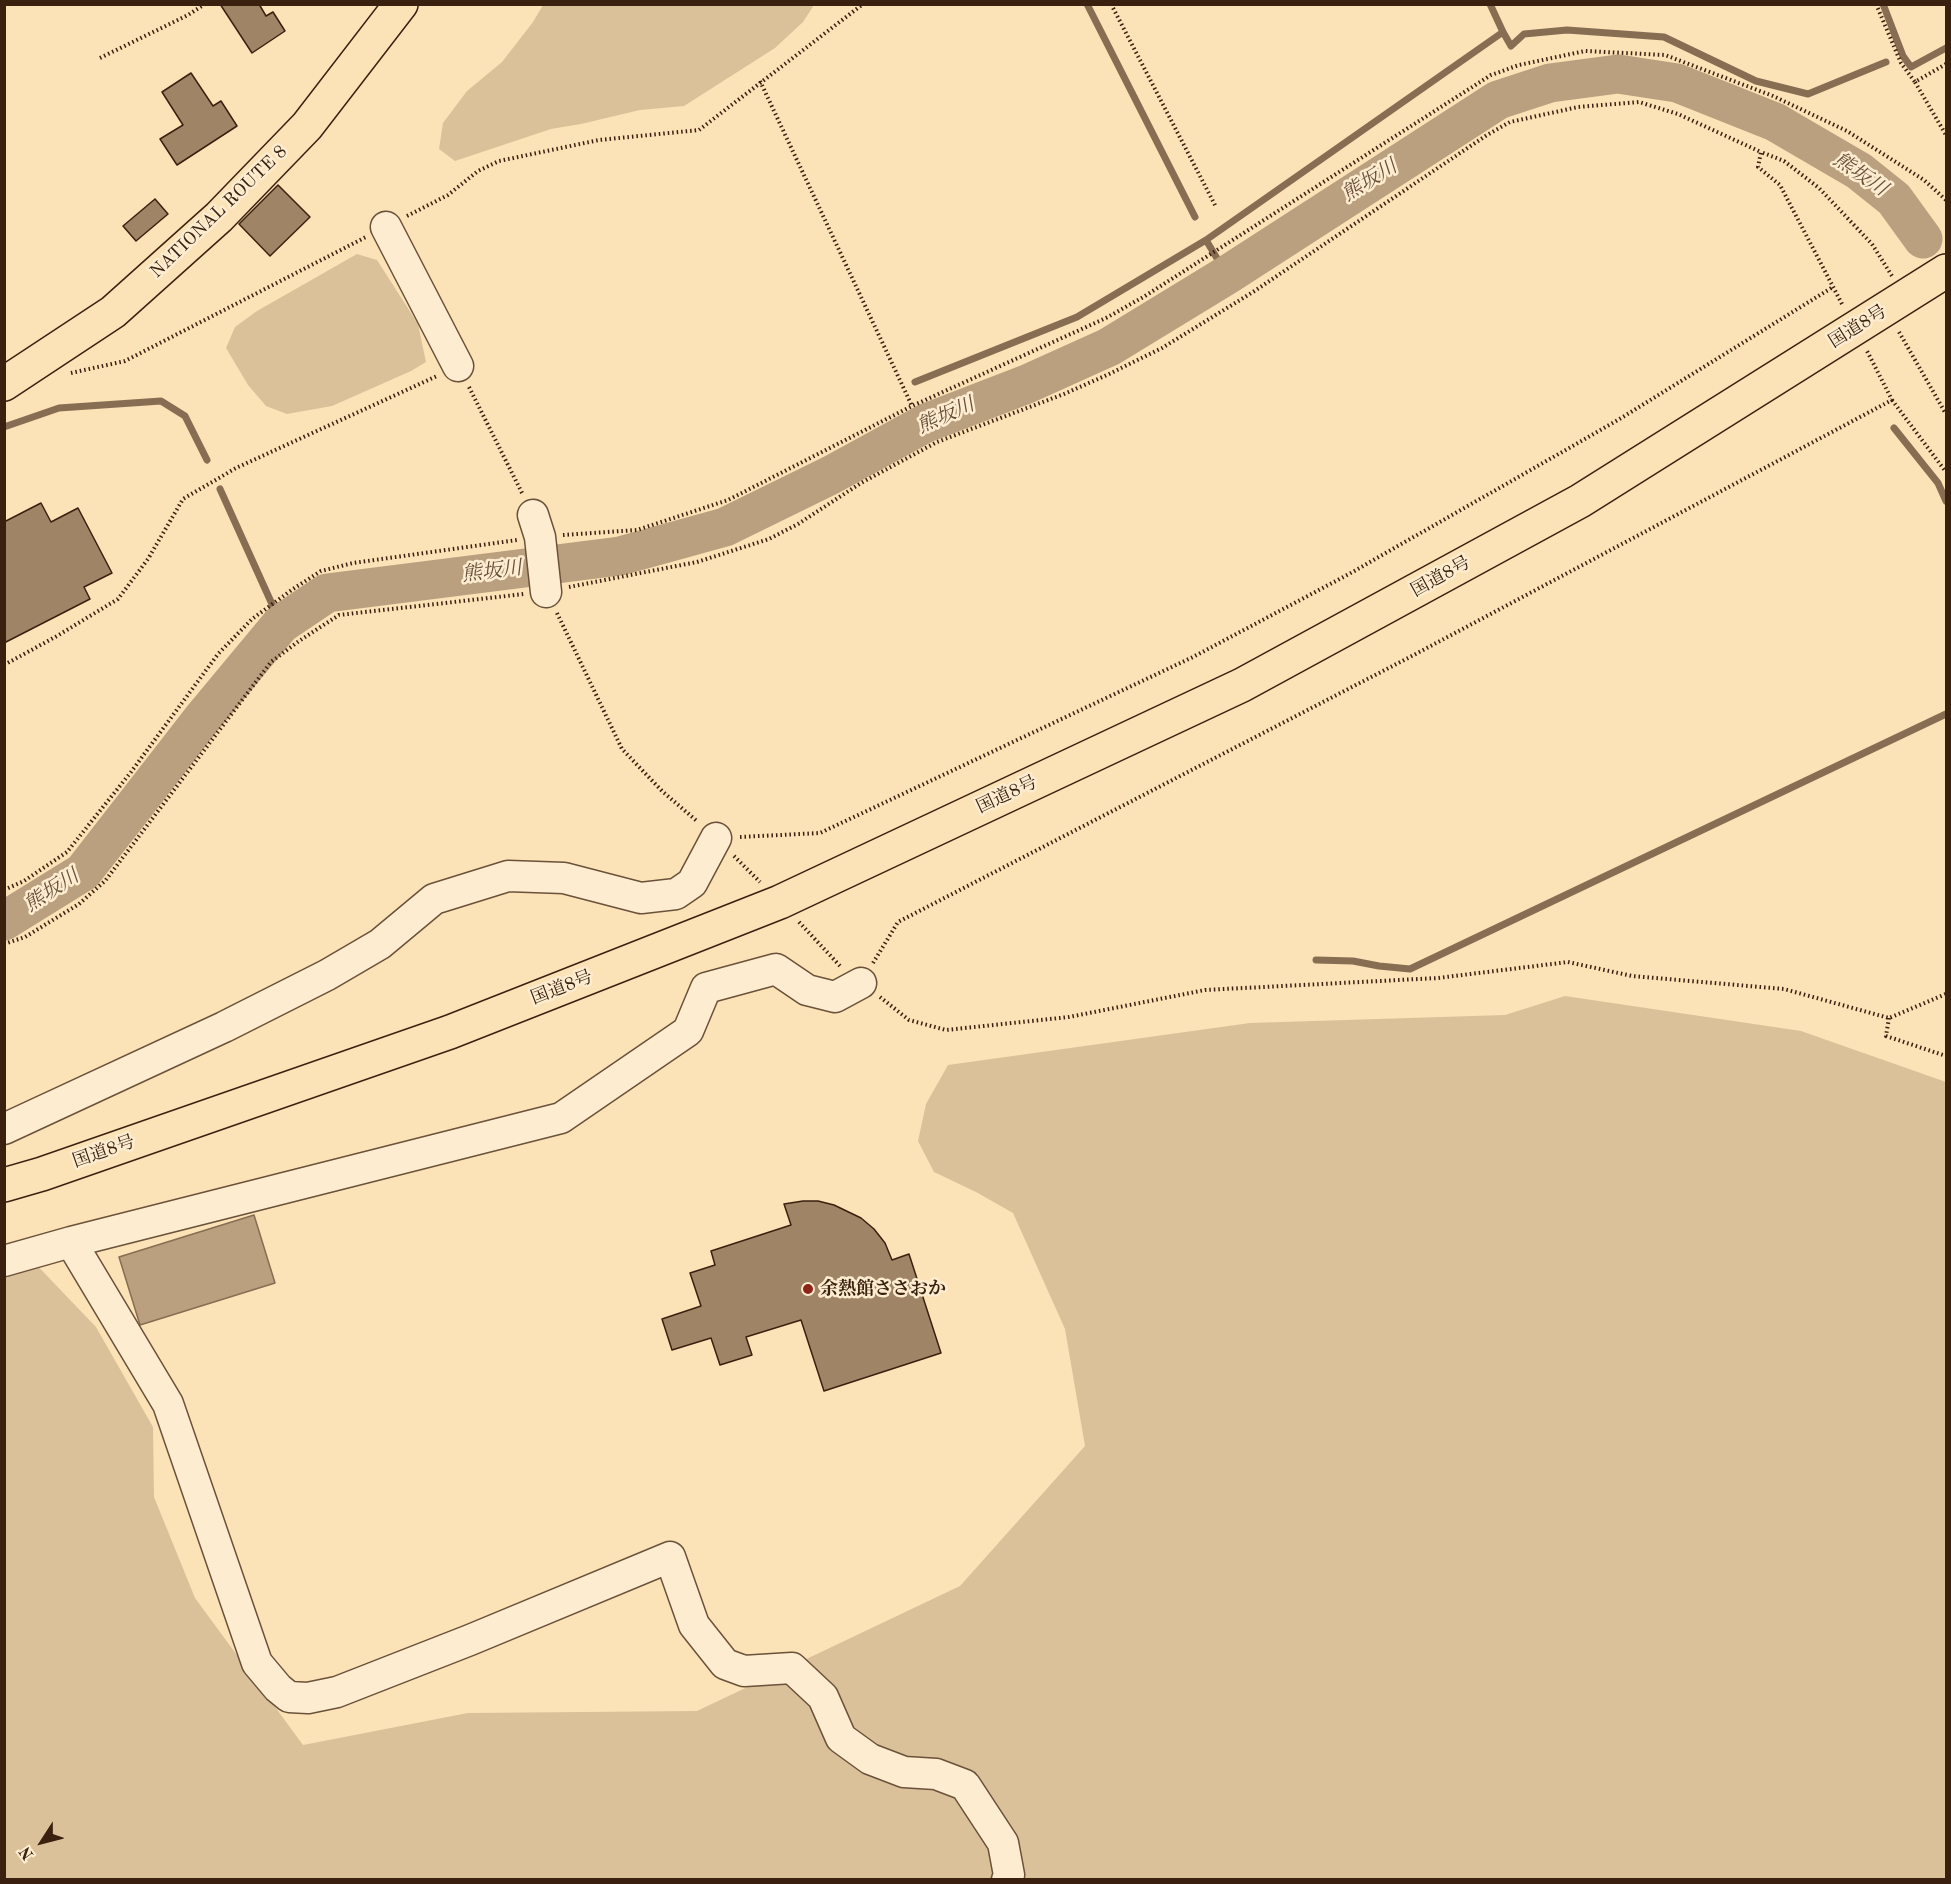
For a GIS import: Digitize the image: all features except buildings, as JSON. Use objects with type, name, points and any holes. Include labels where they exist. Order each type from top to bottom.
[{"type":"main road","name":"NATIONAL ROUTE 8","points":[[4,384],[113,312],[219,217],[307,126],[401,4]]},
{"type":"main road","name":"国道8号","points":[[4,1185],[42,1174],[450,1032],[780,902],[1242,685],[1580,501],[1947,271]]},
{"type":"street","points":[[386,227],[458,366]]},
{"type":"street","points":[[536,526],[546,592]]},
{"type":"street","points":[[4,1129],[224,1027],[327,975],[380,944],[435,899],[507,876],[564,878],[640,898],[676,894],[692,883],[716,838]]},
{"type":"street","points":[[4,1261],[561,1118],[688,1031],[706,988],[776,969],[807,990],[835,997],[861,983]]},
{"type":"street","points":[[71,1242],[168,1404],[257,1663],[278,1688],[289,1697],[308,1698],[337,1692],[670,1557],[694,1625],[725,1664],[744,1671],[792,1668],[824,1697],[841,1738],[870,1759],[904,1772],[936,1774],[966,1785],[1003,1843],[1009,1875],[1007,1880]]},
{"type":"path","points":[[100,58],[188,15],[205,4]]},
{"type":"path","points":[[60,375],[125,361],[448,195],[478,171],[499,161],[599,140],[699,130],[759,81],[862,4]]},
{"type":"path","points":[[1111,4],[1216,207]]},
{"type":"path","points":[[1876,4],[1901,63],[1947,135]]},
{"type":"path","points":[[4,890],[24,881],[67,852],[131,772],[218,654],[252,619],[321,571],[536,526],[637,530],[729,500],[912,406],[1106,318],[1145,296],[1491,75],[1519,65],[1585,51],[1665,55],[1742,84],[1847,131],[1924,180],[1947,200]]},
{"type":"path","points":[[1914,82],[1947,64]]},
{"type":"path","points":[[759,81],[912,406]]},
{"type":"path","points":[[4,944],[25,937],[79,904],[105,881],[271,662],[299,640],[339,615],[546,592],[697,562],[769,538],[798,524],[861,483],[937,442],[1064,394],[1162,348],[1253,292],[1487,135],[1510,122],[1578,107],[1639,102],[1678,114],[1784,161],[1819,188],[1872,244],[1895,303],[1947,414]]},
{"type":"path","points":[[716,838],[820,833],[1193,657],[1349,574],[1618,420],[1833,286],[1780,185],[1758,166],[1761,152]]},
{"type":"path","points":[[1869,353],[1892,400],[1947,472]]},
{"type":"path","points":[[4,665],[118,599],[148,559],[183,499],[236,468],[458,366],[536,526]]},
{"type":"path","points":[[861,983],[898,922],[1410,657],[1892,400]]},
{"type":"path","points":[[546,592],[622,749],[662,791],[716,838],[780,902],[834,961],[909,1020],[946,1030],[1069,1017],[1205,990],[1438,978],[1568,962],[1632,976],[1784,989],[1888,1018],[1947,994]]},
{"type":"path","points":[[1888,1018],[1886,1036],[1947,1056]]},
{"type":"shaded area","points":[[543,5],[814,5],[803,22],[775,48],[684,106],[640,110],[551,129],[455,161],[439,149],[443,123],[467,91],[502,62],[533,22]]},
{"type":"shaded area","points":[[357,254],[377,260],[418,324],[426,362],[332,406],[287,414],[266,406],[248,385],[226,348],[235,327],[257,311]]},
{"type":"shaded area","points":[[1565,996],[1801,1031],[1946,1082],[1946,1879],[5,1880],[5,1249],[29,1257],[96,1327],[153,1427],[154,1497],[195,1598],[303,1745],[468,1713],[697,1711],[960,1586],[1085,1446],[1065,1329],[1013,1213],[934,1172],[918,1141],[926,1104],[948,1065],[1250,1023],[1505,1015]]},
{"type":"shaded area","points":[[254,1215],[275,1283],[140,1325],[119,1257]]},
{"type":"waterway","points":[[1087,4],[1195,217]]},
{"type":"waterway","points":[[915,382],[1077,317],[1206,240],[1503,32],[1490,4]]},
{"type":"waterway","points":[[1883,4],[1903,56],[1911,67],[1946,48]]},
{"type":"waterway","points":[[1503,32],[1511,46],[1524,34],[1567,30],[1664,37],[1756,81],[1808,94],[1886,62]]},
{"type":"waterway","name":"熊坂川","points":[[4,921],[83,872],[202,719],[281,624],[327,593],[620,556],[725,527],[831,475],[926,423],[1027,384],[1109,347],[1227,275],[1498,100],[1550,83],[1618,74],[1677,83],[1775,122],[1859,171],[1894,199],[1923,239]]},
{"type":"waterway","points":[[1206,240],[1227,275]]},
{"type":"waterway","points":[[4,427],[59,408],[161,401],[185,416],[207,460]]},
{"type":"waterway","points":[[1894,428],[1938,483],[1946,501]]},
{"type":"waterway","points":[[220,489],[281,624]]},
{"type":"waterway","points":[[1316,960],[1353,961],[1410,969],[1946,714]]},
{"type":"place","name":"余熱館ささおか","points":[[808,1289]]}]
